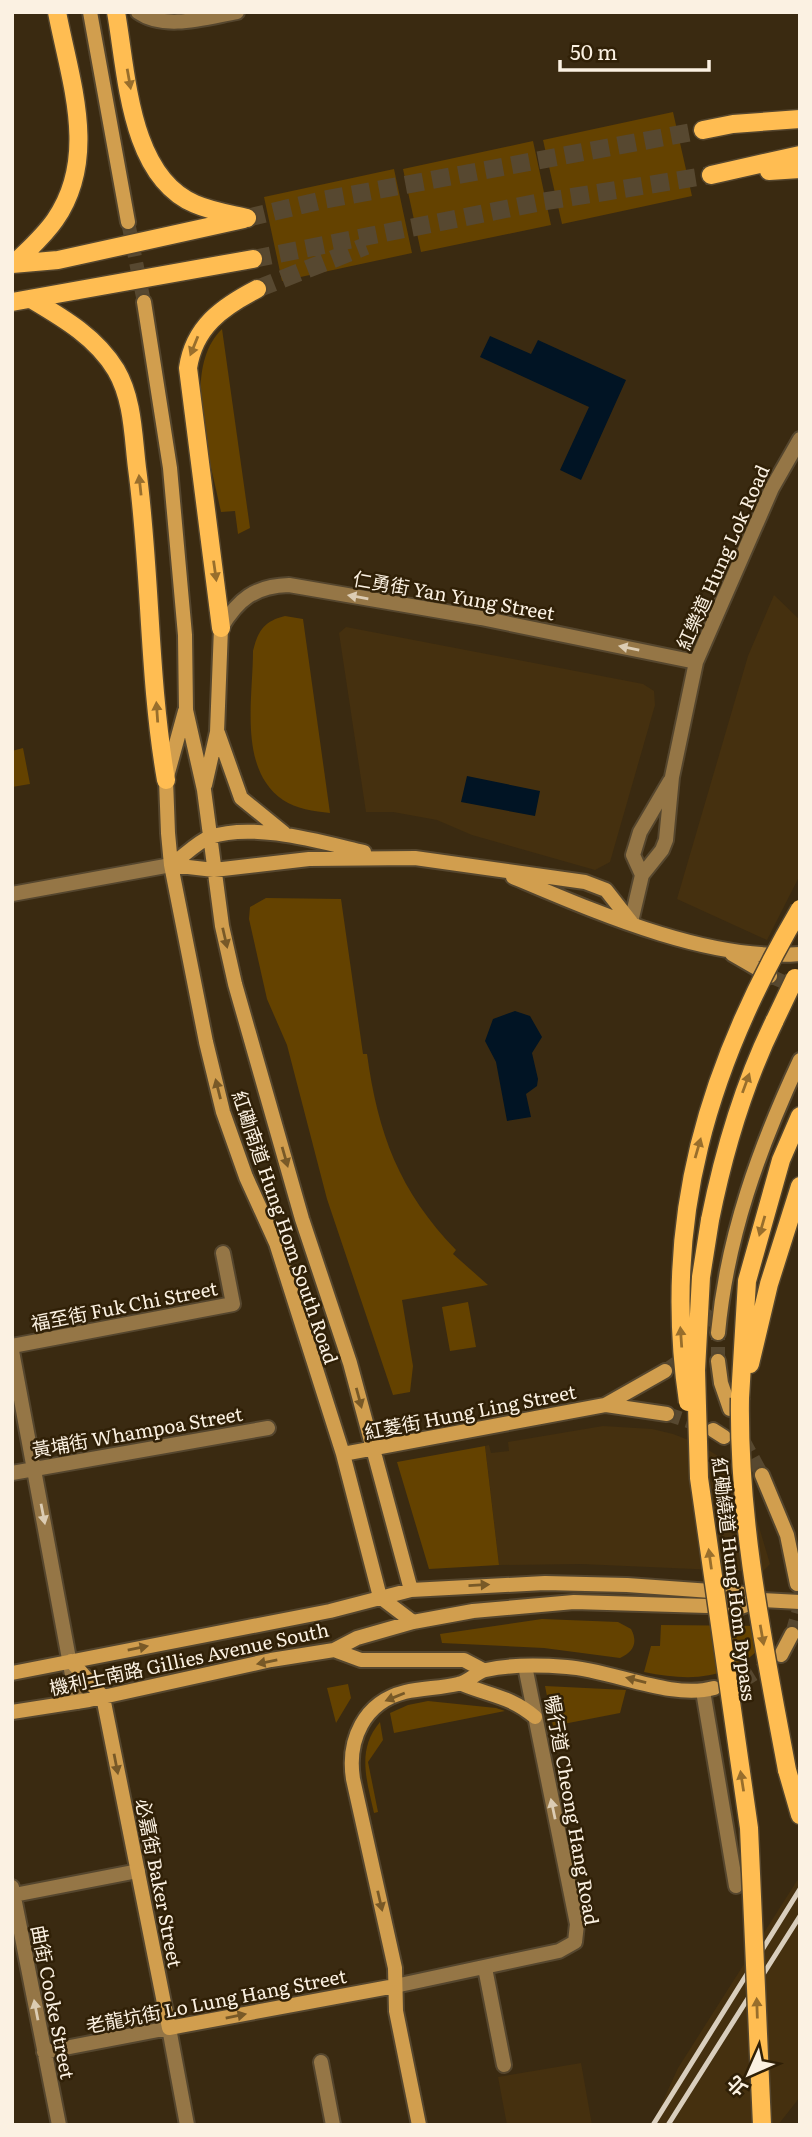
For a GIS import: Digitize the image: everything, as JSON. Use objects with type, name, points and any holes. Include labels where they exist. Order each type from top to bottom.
[{"type":"main road","points":[[14,264],[55,220],[69,195],[78,168],[80,140],[77,111],[57,12]]},
{"type":"main road","points":[[14,264],[58,260],[247,218],[194,204],[175,191],[152,167],[140,141],[116,12]]},
{"type":"main road","points":[[800,105],[717,127],[800,119]]},
{"type":"main road","points":[[800,155],[717,174],[800,169]]},
{"type":"main road","points":[[12,303],[253,259]]},
{"type":"main road","points":[[220,628],[188,368],[194,343],[210,319],[257,289]]},
{"type":"main road","points":[[31,299],[74,324],[95,344],[115,369],[128,397],[148,565],[158,736],[166,780]]},
{"type":"main road","points":[[699,1478],[680,1325],[680,1265],[686,1201],[705,1123],[733,1043],[768,963],[800,909]]},
{"type":"main road","name":"紅磡繞道 Hung Hom Bypass","points":[[762,2125],[749,1828],[699,1478],[699,1319],[707,1232],[718,1174],[753,1065],[800,970]]},
{"type":"main road","name":"紅磡繞道 Hung Hom Bypass","points":[[800,1116],[781,1160],[747,1281],[735,1404],[751,1569],[787,1770],[800,1815]]},
{"type":"main road","points":[[735,1404],[800,1186]]},
{"type":"street","points":[[90,12],[128,222]]},
{"type":"street","points":[[138,12],[147,18],[179,21],[237,12]]},
{"type":"street","name":"紅磡南道 Hung Hom South Road","points":[[144,302],[170,468],[185,635],[186,710],[204,790],[214,870],[235,984],[302,1219],[350,1363],[411,1590]]},
{"type":"street","name":"紅樂道 Hung Lok Road","points":[[631,922],[642,875],[662,850],[666,840],[672,777],[696,662],[772,488],[800,439]]},
{"type":"street","name":"仁勇街 Yan Yung Street","points":[[220,628],[241,599],[259,589],[289,585],[481,618],[696,662]]},
{"type":"street","name":"紅磡南道 Hung Hom South Road","points":[[204,790],[217,732],[220,628]]},
{"type":"street","name":"紅磡南道 Hung Hom South Road","points":[[186,710],[166,780],[171,865],[223,1112],[246,1177],[275,1243],[343,1454],[380,1597]]},
{"type":"street","points":[[217,732],[242,798],[284,833]]},
{"type":"street","name":"紅樂道 Hung Lok Road","points":[[642,875],[633,855],[672,777]]},
{"type":"street","points":[[171,865],[210,837],[284,833],[385,858]]},
{"type":"street","points":[[12,894],[171,865],[214,870],[309,859],[415,858],[585,882],[606,890],[631,922]]},
{"type":"street","points":[[496,870],[578,904],[728,951],[770,976]]},
{"type":"street","points":[[728,951],[800,954]]},
{"type":"street","points":[[718,1333],[731,1243],[751,1175],[800,1060]]},
{"type":"street","name":"福至街 Fuk Chi Street","points":[[12,1346],[233,1304],[223,1253]]},
{"type":"street","points":[[12,1351],[77,1702]]},
{"type":"street","points":[[718,1361],[735,1404]]},
{"type":"street","points":[[605,1405],[665,1371]]},
{"type":"street","points":[[605,1405],[667,1414]]},
{"type":"street","name":"紅菱街 Hung Ling Street","points":[[343,1454],[605,1405]]},
{"type":"street","name":"黃埔街 Whampoa Street","points":[[12,1473],[268,1428]]},
{"type":"street","points":[[762,1475],[787,1535],[797,1584]]},
{"type":"street","name":"機利士南路 Gillies Avenue South","points":[[12,1673],[330,1611],[411,1590],[545,1583],[627,1585],[739,1593],[761,1600]]},
{"type":"street","points":[[380,1597],[413,1622]]},
{"type":"street","points":[[761,1600],[800,1602]]},
{"type":"street","name":"機利士南路 Gillies Avenue South","points":[[12,1712],[103,1697],[271,1660],[334,1650],[357,1638],[413,1622],[523,1604],[741,1607],[761,1600]]},
{"type":"street","points":[[781,1655],[792,1634]]},
{"type":"street","points":[[334,1650],[361,1660],[464,1660],[483,1670]]},
{"type":"street","points":[[71,1661],[103,1697]]},
{"type":"street","points":[[419,2125],[396,2011],[395,1968],[353,1779],[351,1748],[360,1726],[385,1700],[408,1692],[462,1684],[483,1670],[525,1666],[568,1667],[681,1690],[709,1690],[736,1886]]},
{"type":"street","name":"暢行道 Cheong Hang Road","points":[[395,1986],[568,1948],[578,1933],[525,1666]]},
{"type":"street","points":[[462,1684],[486,1694],[509,1698],[535,1717]]},
{"type":"street","name":"必嘉街 Baker Street","points":[[103,1697],[187,2125]]},
{"type":"street","points":[[13,1891],[138,1871]]},
{"type":"street","name":"曲街 Cooke Street","points":[[13,1891],[59,2125]]},
{"type":"street","points":[[485,1968],[504,2065]]},
{"type":"street","name":"老龍坑街 Lo Lung Hang Street","points":[[44,2052],[395,1986]]},
{"type":"street","points":[[320,2062],[333,2125]]},
{"type":"shaded area","points":[[673,112],[692,196],[562,224],[543,140]]},
{"type":"shaded area","points":[[533,141],[551,225],[421,252],[403,169]]},
{"type":"shaded area","points":[[394,169],[412,253],[282,281],[264,197]]},
{"type":"shaded area","points":[[222,329],[250,528],[238,534],[235,511],[221,512],[202,416],[203,368],[209,347]]},
{"type":"shaded area","points":[[774,595],[800,620],[800,875],[767,940],[677,899],[748,656]]},
{"type":"shaded area","points":[[285,616],[303,619],[330,813],[299,808],[283,800],[269,787],[259,770],[254,752],[251,732],[253,651],[263,628]]},
{"type":"shaded area","points":[[346,627],[643,684],[654,691],[655,705],[610,862],[595,870],[472,835],[437,820],[393,812],[366,812],[339,633]]},
{"type":"shaded area","points":[[23,748],[30,784],[12,787],[12,751]]},
{"type":"shaded area","points":[[266,898],[341,899],[363,1054],[367,1054],[378,1110],[394,1160],[420,1206],[456,1250],[453,1254],[488,1285],[402,1300],[413,1366],[410,1392],[393,1395],[327,1199],[287,1045],[267,999],[249,919],[250,907]]},
{"type":"shaded area","points":[[468,1302],[476,1347],[450,1351],[442,1307]]},
{"type":"shaded area","points":[[603,1426],[652,1429],[673,1434],[699,1444],[718,1456],[737,1477],[751,1500],[770,1564],[762,1572],[581,1564],[499,1565],[485,1446],[489,1445],[491,1453],[509,1451],[508,1442]]},
{"type":"shaded area","points":[[485,1446],[499,1565],[429,1569],[397,1462]]},
{"type":"shaded area","points":[[542,1619],[618,1622],[631,1629],[633,1646],[629,1653],[620,1658],[544,1648],[442,1643],[440,1634]]},
{"type":"shaded area","points":[[661,1625],[768,1626],[773,1634],[759,1649],[731,1669],[699,1677],[682,1677],[644,1672],[651,1646],[660,1646]]},
{"type":"shaded area","points":[[348,1684],[351,1698],[336,1723],[327,1688]]},
{"type":"shaded area","points":[[545,1686],[626,1690],[620,1713],[553,1726]]},
{"type":"shaded area","points":[[428,1701],[505,1711],[394,1733],[390,1713],[408,1705]]},
{"type":"shaded area","points":[[380,1722],[383,1740],[368,1762],[378,1812],[374,1813],[365,1766],[368,1744]]},
{"type":"shaded area","points":[[800,1876],[800,2097],[778,2125],[652,2125],[678,2068]]},
{"type":"shaded area","points":[[581,2063],[592,2125],[507,2125],[498,2077]]},
{"type":"water","points":[[490,336],[531,354],[538,340],[626,380],[581,480],[560,470],[589,407],[480,357]]},
{"type":"water","points":[[467,776],[540,791],[535,816],[461,802]]},
{"type":"water","points":[[515,1011],[530,1016],[542,1037],[532,1053],[537,1086],[526,1094],[531,1117],[507,1121],[496,1062],[485,1041],[493,1019]]},
{"type":"tunnel","points":[[247,218],[323,200],[703,130]]},
{"type":"tunnel","points":[[253,259],[541,202],[711,175]]},
{"type":"tunnel","points":[[128,222],[144,302]]},
{"type":"tunnel","points":[[257,289],[366,246]]},
{"type":"tunnel","points":[[770,976],[800,989]]},
{"type":"tunnel","points":[[665,1371],[679,1361],[721,1305]]},
{"type":"tunnel","points":[[718,1333],[718,1361]]},
{"type":"tunnel","points":[[667,1414],[706,1427]]},
{"type":"tunnel","points":[[743,1440],[762,1475]]},
{"type":"tunnel","points":[[792,1634],[800,1606]]},
{"type":"tunnel","points":[[721,1686],[749,1677],[775,1661]]},
{"type":"railway","points":[[653,2125],[800,1889]]},
{"type":"railway","points":[[668,2125],[800,1916]]}]
